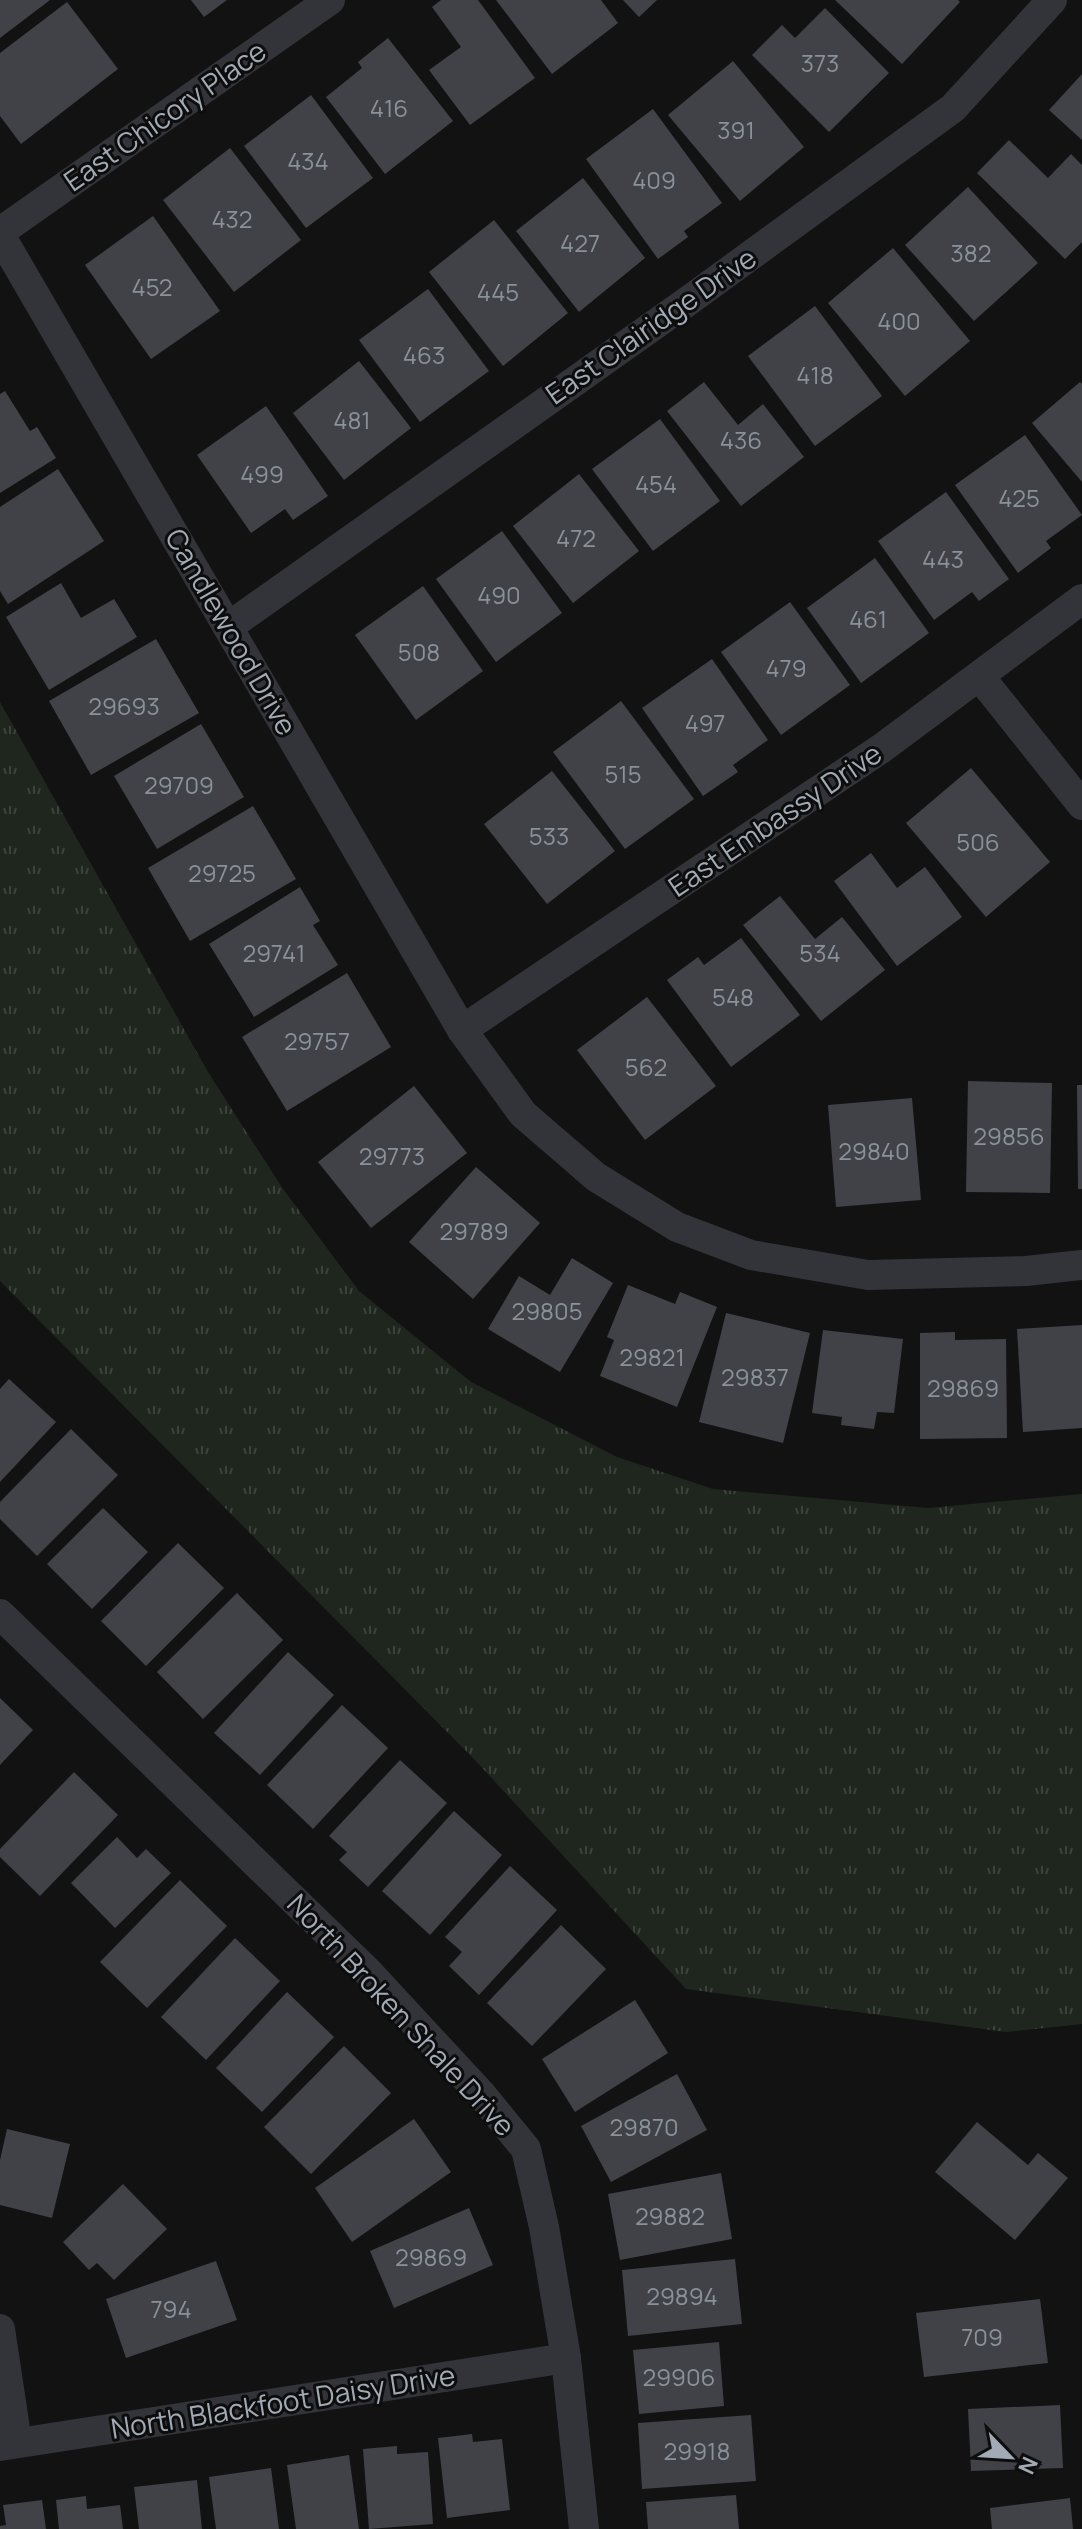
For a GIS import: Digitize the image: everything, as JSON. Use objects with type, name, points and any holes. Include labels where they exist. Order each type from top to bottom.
[{"type":"street","name":"East Chicory Place","points":[[0,234],[330,0]]},
{"type":"street","name":"East Clairidge Drive","points":[[228,627],[688,301],[953,108],[1052,0]]},
{"type":"street","name":"Candlewood Drive","points":[[0,234],[462,1030],[523,1114],[596,1177],[677,1227],[751,1255],[868,1275],[1026,1271],[1082,1265]]},
{"type":"street","name":"East Embassy Drive","points":[[462,1030],[882,748],[1082,599]]},
{"type":"street","points":[[980,677],[1082,805]]},
{"type":"street","name":"North Broken Shale Drive","points":[[0,1614],[368,1972],[481,2094],[526,2149],[544,2227],[566,2358],[584,2529]]},
{"type":"street","points":[[0,2329],[8,2444]]},
{"type":"street","name":"North Blackfoot Daisy Drive","points":[[8,2444],[566,2358]]},
{"type":"green space","points":[[0,702],[208,1072],[283,1189],[359,1291],[471,1382],[617,1457],[713,1489],[928,1508],[1082,1494],[1082,2024],[1006,2032],[686,1989],[475,1760],[0,1281]]},
{"type":"building","points":[[0,0],[50,0],[0,38]]},
{"type":"building","points":[[191,0],[227,0],[204,17]]},
{"type":"building","points":[[441,0],[478,0],[535,78],[470,125],[429,70],[461,47],[432,7]]},
{"type":"building","points":[[496,0],[601,0],[618,23],[552,74]]},
{"type":"building","points":[[623,0],[657,0],[639,17]]},
{"type":"building","points":[[835,0],[958,0],[960,2],[902,64]]},
{"type":"building","points":[[67,2],[118,69],[21,144],[0,116],[0,53]]},
{"type":"building","points":[[825,8],[889,73],[829,132],[752,55],[782,25],[795,38]]},
{"type":"building","points":[[388,38],[453,121],[385,174],[326,97],[362,68],[358,62]]},
{"type":"building","points":[[733,61],[804,147],[740,201],[668,115]]},
{"type":"building","points":[[1082,74],[1082,140],[1049,110]]},
{"type":"building","points":[[311,95],[373,178],[306,228],[244,146]]},
{"type":"building","points":[[653,109],[722,203],[684,231],[688,237],[658,259],[586,159]]},
{"type":"building","points":[[1009,140],[1048,178],[1071,154],[1082,165],[1082,242],[1065,259],[977,173]]},
{"type":"building","points":[[230,148],[301,240],[234,292],[163,200]]},
{"type":"building","points":[[583,178],[645,258],[579,312],[516,231]]},
{"type":"building","points":[[968,187],[1038,263],[974,321],[905,245]]},
{"type":"building","points":[[153,216],[220,311],[151,359],[85,265]]},
{"type":"building","points":[[494,220],[568,313],[503,366],[429,272]]},
{"type":"building","points":[[893,248],[970,341],[905,396],[828,303]]},
{"type":"building","points":[[428,289],[489,371],[420,422],[359,340]]},
{"type":"building","points":[[815,306],[882,396],[815,446],[748,356]]},
{"type":"building","points":[[359,361],[411,428],[344,480],[293,413]]},
{"type":"building","points":[[704,382],[738,425],[763,404],[804,457],[741,506],[667,411]]},
{"type":"building","points":[[1080,382],[1082,384],[1082,482],[1032,423]]},
{"type":"building","points":[[5,391],[30,431],[37,427],[56,458],[0,493],[0,394]]},
{"type":"building","points":[[266,406],[328,496],[293,520],[285,509],[251,533],[197,455]]},
{"type":"building","points":[[660,419],[720,501],[653,551],[592,469]]},
{"type":"building","points":[[1025,435],[1082,515],[1046,541],[1051,548],[1018,573],[955,485]]},
{"type":"building","points":[[58,469],[104,541],[8,604],[0,591],[0,507]]},
{"type":"building","points":[[579,474],[639,551],[573,603],[513,526]]},
{"type":"building","points":[[946,492],[1009,579],[979,601],[972,592],[934,620],[878,541]]},
{"type":"building","points":[[502,531],[562,613],[496,662],[436,579]]},
{"type":"building","points":[[875,558],[929,633],[861,683],[807,608]]},
{"type":"building","points":[[61,583],[81,618],[114,599],[137,637],[49,690],[6,617]]},
{"type":"building","points":[[423,586],[483,671],[416,720],[355,635]]},
{"type":"building","points":[[790,602],[850,685],[781,735],[721,652]]},
{"type":"building","points":[[156,639],[199,713],[91,775],[49,701]]},
{"type":"building","points":[[712,659],[768,740],[733,765],[738,772],[703,796],[642,708]]},
{"type":"building","points":[[621,701],[694,799],[625,849],[553,752]]},
{"type":"building","points":[[201,724],[244,797],[157,849],[114,776]]},
{"type":"building","points":[[971,768],[1050,862],[986,917],[906,823]]},
{"type":"building","points":[[552,771],[615,851],[547,904],[484,824]]},
{"type":"building","points":[[253,806],[296,879],[190,941],[148,868]]},
{"type":"building","points":[[871,853],[897,888],[925,867],[962,917],[897,966],[834,881]]},
{"type":"building","points":[[300,887],[320,921],[313,925],[338,965],[254,1017],[209,944]]},
{"type":"building","points":[[780,896],[815,939],[842,917],[885,970],[821,1021],[743,925]]},
{"type":"building","points":[[741,938],[800,1015],[731,1067],[667,980],[698,957],[704,965]]},
{"type":"building","points":[[347,973],[391,1047],[287,1111],[242,1037]]},
{"type":"building","points":[[647,997],[716,1086],[645,1140],[577,1050]]},
{"type":"building","points":[[968,1081],[1052,1083],[1050,1193],[966,1192]]},
{"type":"building","points":[[1077,1085],[1082,1085],[1082,1189],[1078,1189]]},
{"type":"building","points":[[414,1086],[467,1153],[371,1228],[318,1162]]},
{"type":"building","points":[[912,1098],[921,1200],[836,1207],[828,1105]]},
{"type":"building","points":[[476,1167],[540,1223],[473,1299],[409,1242]]},
{"type":"building","points":[[572,1258],[613,1283],[560,1372],[488,1329],[519,1276],[550,1295]]},
{"type":"building","points":[[628,1285],[675,1304],[680,1292],[717,1307],[677,1407],[600,1376],[614,1340],[607,1337]]},
{"type":"building","points":[[726,1313],[810,1333],[783,1443],[699,1422]]},
{"type":"building","points":[[1082,1325],[1082,1428],[1023,1432],[1017,1329]]},
{"type":"building","points":[[823,1330],[903,1339],[894,1413],[877,1412],[874,1429],[841,1425],[842,1417],[812,1413]]},
{"type":"building","points":[[955,1332],[955,1340],[1006,1339],[1007,1438],[920,1439],[920,1333]]},
{"type":"building","points":[[9,1379],[56,1422],[0,1482],[0,1389]]},
{"type":"building","points":[[71,1429],[118,1475],[37,1556],[0,1519],[0,1502]]},
{"type":"building","points":[[103,1508],[148,1552],[92,1609],[47,1564]]},
{"type":"building","points":[[178,1543],[224,1588],[146,1666],[101,1621]]},
{"type":"building","points":[[237,1593],[283,1640],[203,1719],[157,1672]]},
{"type":"building","points":[[288,1652],[334,1695],[260,1775],[214,1733]]},
{"type":"building","points":[[0,1698],[33,1730],[0,1765]]},
{"type":"building","points":[[342,1705],[388,1748],[313,1829],[267,1785]]},
{"type":"building","points":[[400,1760],[447,1803],[368,1887],[339,1860],[347,1852],[329,1836]]},
{"type":"building","points":[[74,1772],[118,1815],[40,1896],[0,1857],[0,1849]]},
{"type":"building","points":[[454,1811],[502,1855],[430,1935],[382,1891]]},
{"type":"building","points":[[117,1837],[137,1858],[146,1849],[171,1873],[115,1928],[71,1883]]},
{"type":"building","points":[[510,1866],[557,1910],[479,1995],[449,1966],[462,1952],[445,1937]]},
{"type":"building","points":[[180,1880],[227,1926],[147,2008],[100,1962]]},
{"type":"building","points":[[561,1925],[606,1969],[532,2046],[487,2003]]},
{"type":"building","points":[[235,1938],[280,1981],[206,2060],[161,2017]]},
{"type":"building","points":[[287,1992],[334,2037],[262,2112],[216,2068]]},
{"type":"building","points":[[635,2000],[668,2053],[575,2112],[542,2059]]},
{"type":"building","points":[[344,2046],[391,2093],[311,2174],[264,2127]]},
{"type":"building","points":[[677,2074],[707,2130],[611,2182],[581,2126]]},
{"type":"building","points":[[414,2119],[451,2172],[352,2242],[315,2188]]},
{"type":"building","points":[[977,2122],[1028,2165],[1038,2153],[1068,2178],[1015,2240],[935,2172]]},
{"type":"building","points":[[7,2129],[70,2144],[52,2218],[0,2205],[0,2160]]},
{"type":"building","points":[[721,2173],[732,2239],[620,2260],[608,2194]]},
{"type":"building","points":[[123,2184],[167,2229],[114,2280],[97,2263],[89,2270],[63,2242]]},
{"type":"building","points":[[469,2208],[493,2265],[394,2308],[370,2251]]},
{"type":"building","points":[[735,2259],[742,2324],[628,2336],[622,2270]]},
{"type":"building","points":[[216,2261],[237,2320],[126,2358],[106,2299]]},
{"type":"building","points":[[1040,2299],[1048,2363],[924,2377],[916,2313]]},
{"type":"building","points":[[719,2342],[724,2406],[639,2414],[633,2350]]},
{"type":"building","points":[[1060,2405],[1063,2468],[971,2471],[968,2409]]},
{"type":"building","points":[[751,2415],[756,2481],[642,2489],[638,2423]]},
{"type":"building","points":[[472,2434],[473,2442],[502,2439],[510,2510],[447,2518],[438,2438]]},
{"type":"building","points":[[397,2446],[397,2454],[428,2452],[433,2524],[369,2529],[363,2449]]},
{"type":"building","points":[[349,2455],[359,2529],[296,2529],[287,2465]]},
{"type":"building","points":[[271,2468],[279,2529],[216,2529],[209,2477]]},
{"type":"building","points":[[197,2480],[202,2529],[139,2529],[134,2487]]},
{"type":"building","points":[[736,2495],[739,2529],[648,2529],[646,2502]]},
{"type":"building","points":[[86,2496],[87,2509],[120,2505],[123,2529],[59,2529],[56,2500]]},
{"type":"building","points":[[1070,2498],[1073,2529],[992,2529],[990,2508]]},
{"type":"building","points":[[42,2500],[46,2529],[0,2529],[0,2526],[6,2525],[3,2505]]}]
